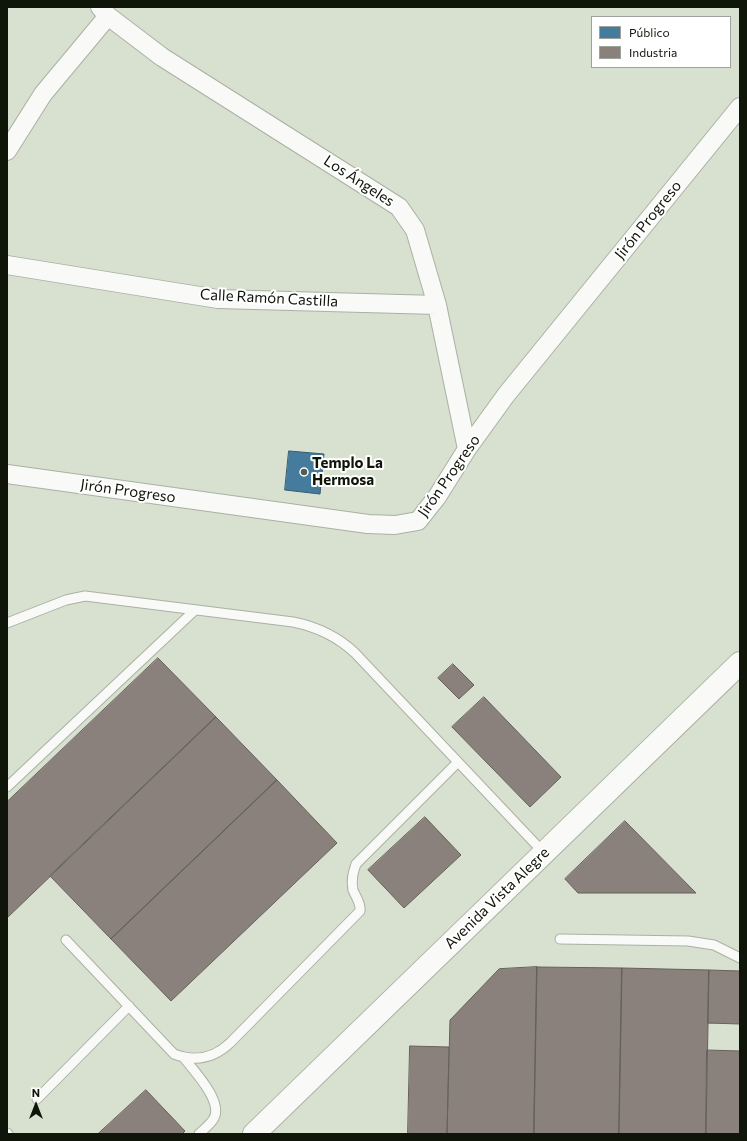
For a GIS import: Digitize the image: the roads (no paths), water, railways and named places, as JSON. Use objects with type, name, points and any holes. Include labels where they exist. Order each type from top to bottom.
[{"type":"street","points":[[7,151],[43,94],[104,11]]},
{"type":"street","name":"Los Ángeles","points":[[104,11],[162,57],[400,207],[415,230],[437,305],[467,449]]},
{"type":"street","name":"Jirón Progreso","points":[[7,474],[368,524],[395,525],[418,521],[437,498],[467,449],[506,395],[740,107]]},
{"type":"street","name":"Calle Ramón Castilla","points":[[7,265],[218,299],[437,305]]},
{"type":"street","name":"Avenida Vista Alegre","points":[[254,1134],[740,663]]},
{"type":"lane","points":[[7,623],[66,600],[86,596],[293,622],[308,625],[334,636],[355,653],[544,853]]},
{"type":"lane","points":[[7,787],[194,610]]},
{"type":"lane","points":[[66,940],[174,1054],[184,1058],[207,1058],[223,1050],[360,911],[359,900],[354,891],[351,878],[356,864],[458,762]]},
{"type":"lane","points":[[560,939],[688,941],[714,945],[740,958]]},
{"type":"lane","points":[[37,1099],[128,1006]]},
{"type":"lane","points":[[184,1058],[215,1099],[217,1108],[214,1118],[199,1134]]},
{"type":"place","name":"Templo La Hermosa","points":[[304,472]]}]
